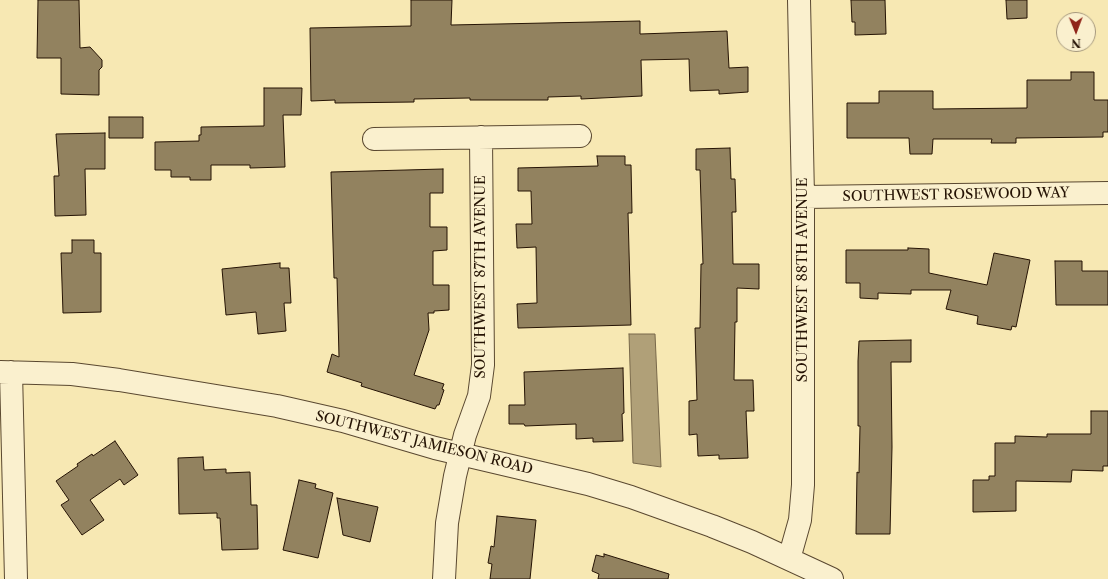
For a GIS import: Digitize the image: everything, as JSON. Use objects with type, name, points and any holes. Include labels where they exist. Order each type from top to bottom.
[{"type":"street","name":"SOUTHWEST 88TH AVENUE","points":[[789,559],[800,520],[803,485],[804,197],[799,0]]},
{"type":"street","points":[[374,139],[580,136]]},
{"type":"street","name":"SOUTHWEST 87TH AVENUE","points":[[444,579],[447,523],[455,476],[465,435],[479,396],[483,365],[480,137]]},
{"type":"street","name":"SOUTHWEST ROSEWOOD WAY","points":[[804,197],[1108,193]]},
{"type":"street","points":[[5,372],[16,579]]},
{"type":"street","name":"SOUTHWEST JAMIESON ROAD","points":[[5,372],[72,374],[103,378],[277,406],[343,421],[460,455],[588,484],[631,497],[712,526],[832,579]]},
{"type":"shaded area","points":[[629,334],[655,334],[661,467],[633,463]]},
{"type":"building","points":[[38,0],[79,0],[80,48],[90,47],[102,60],[102,67],[99,70],[99,95],[61,94],[61,58],[37,58]]},
{"type":"building","points":[[411,0],[452,0],[451,25],[640,21],[640,34],[727,31],[729,68],[748,67],[748,92],[719,94],[719,90],[690,91],[689,59],[641,60],[642,96],[581,99],[581,96],[548,97],[548,100],[470,100],[470,98],[414,99],[414,102],[335,103],[335,100],[311,101],[310,28],[411,26]]},
{"type":"building","points":[[851,0],[885,0],[886,34],[855,35],[855,22],[852,22]]},
{"type":"building","points":[[1006,0],[1027,0],[1027,18],[1007,19]]},
{"type":"building","points":[[1071,72],[1094,72],[1094,100],[1108,100],[1108,132],[1103,132],[1103,137],[1016,138],[1016,143],[991,143],[992,139],[933,139],[932,154],[910,154],[909,138],[847,138],[847,103],[879,103],[879,91],[933,91],[933,109],[1027,108],[1027,80],[1071,80]]},
{"type":"building","points":[[264,88],[302,88],[301,115],[283,115],[285,167],[250,168],[250,165],[211,165],[211,180],[190,180],[190,177],[171,177],[171,170],[155,170],[155,142],[199,141],[201,127],[264,126]]},
{"type":"building","points":[[109,117],[143,117],[143,138],[109,138]]},
{"type":"building","points":[[105,133],[105,169],[85,169],[86,215],[55,216],[54,176],[59,176],[56,134]]},
{"type":"building","points":[[730,148],[731,179],[735,179],[736,212],[732,212],[733,264],[759,264],[759,289],[737,288],[734,380],[753,380],[754,411],[746,411],[748,458],[719,459],[719,455],[698,456],[697,434],[689,435],[689,401],[697,400],[695,328],[700,328],[701,264],[703,264],[700,170],[696,170],[696,149]]},
{"type":"building","points":[[597,156],[625,156],[625,165],[631,165],[632,213],[628,213],[631,325],[518,328],[517,304],[537,303],[536,247],[517,248],[516,224],[532,224],[531,191],[518,191],[518,168],[598,166]]},
{"type":"building","points":[[443,169],[443,193],[430,193],[430,227],[447,227],[447,250],[433,251],[433,285],[449,285],[449,310],[428,313],[429,330],[414,375],[444,384],[442,389],[444,390],[439,405],[437,405],[435,409],[361,386],[362,383],[327,372],[332,354],[339,357],[337,278],[334,278],[331,172]]},
{"type":"building","points":[[72,240],[94,240],[94,253],[101,253],[101,312],[63,313],[61,253],[72,253]]},
{"type":"building","points":[[908,248],[929,249],[929,273],[987,285],[994,253],[1030,260],[1016,327],[1012,326],[1011,330],[977,324],[978,316],[946,309],[951,290],[911,290],[911,294],[878,293],[878,299],[860,298],[860,283],[846,283],[846,250],[908,250]]},
{"type":"building","points":[[1055,261],[1082,261],[1082,271],[1108,271],[1108,305],[1056,305]]},
{"type":"building","points":[[280,263],[280,268],[289,268],[291,303],[284,303],[286,331],[258,334],[256,312],[226,315],[222,269]]},
{"type":"building","points":[[911,340],[911,362],[891,362],[892,447],[890,534],[856,534],[857,472],[859,473],[860,426],[858,426],[859,341]]},
{"type":"building","points":[[623,368],[623,441],[593,442],[593,438],[576,439],[576,424],[525,426],[524,424],[509,424],[509,405],[525,405],[524,372]]},
{"type":"building","points":[[1091,411],[1108,411],[1108,466],[1103,466],[1103,471],[1072,470],[1071,482],[1016,481],[1016,511],[973,512],[973,480],[989,480],[989,476],[995,476],[995,443],[1015,443],[1015,436],[1047,437],[1047,434],[1091,434]]},
{"type":"building","points":[[115,441],[138,475],[124,485],[120,479],[90,500],[104,520],[82,535],[61,505],[69,500],[56,481],[78,466],[77,464],[92,454],[93,456]]},
{"type":"building","points":[[203,457],[204,470],[226,469],[226,473],[250,472],[251,505],[257,505],[258,549],[222,550],[220,518],[217,518],[217,513],[179,514],[178,458]]},
{"type":"building","points":[[299,480],[316,484],[315,488],[333,493],[318,558],[283,550]]},
{"type":"building","points":[[337,498],[378,507],[370,542],[343,535]]},
{"type":"building","points":[[497,516],[536,520],[530,579],[490,579],[492,564],[488,563],[491,546],[494,547]]},
{"type":"building","points":[[604,554],[669,574],[668,579],[598,579],[599,574],[592,571],[596,555],[604,557]]}]
